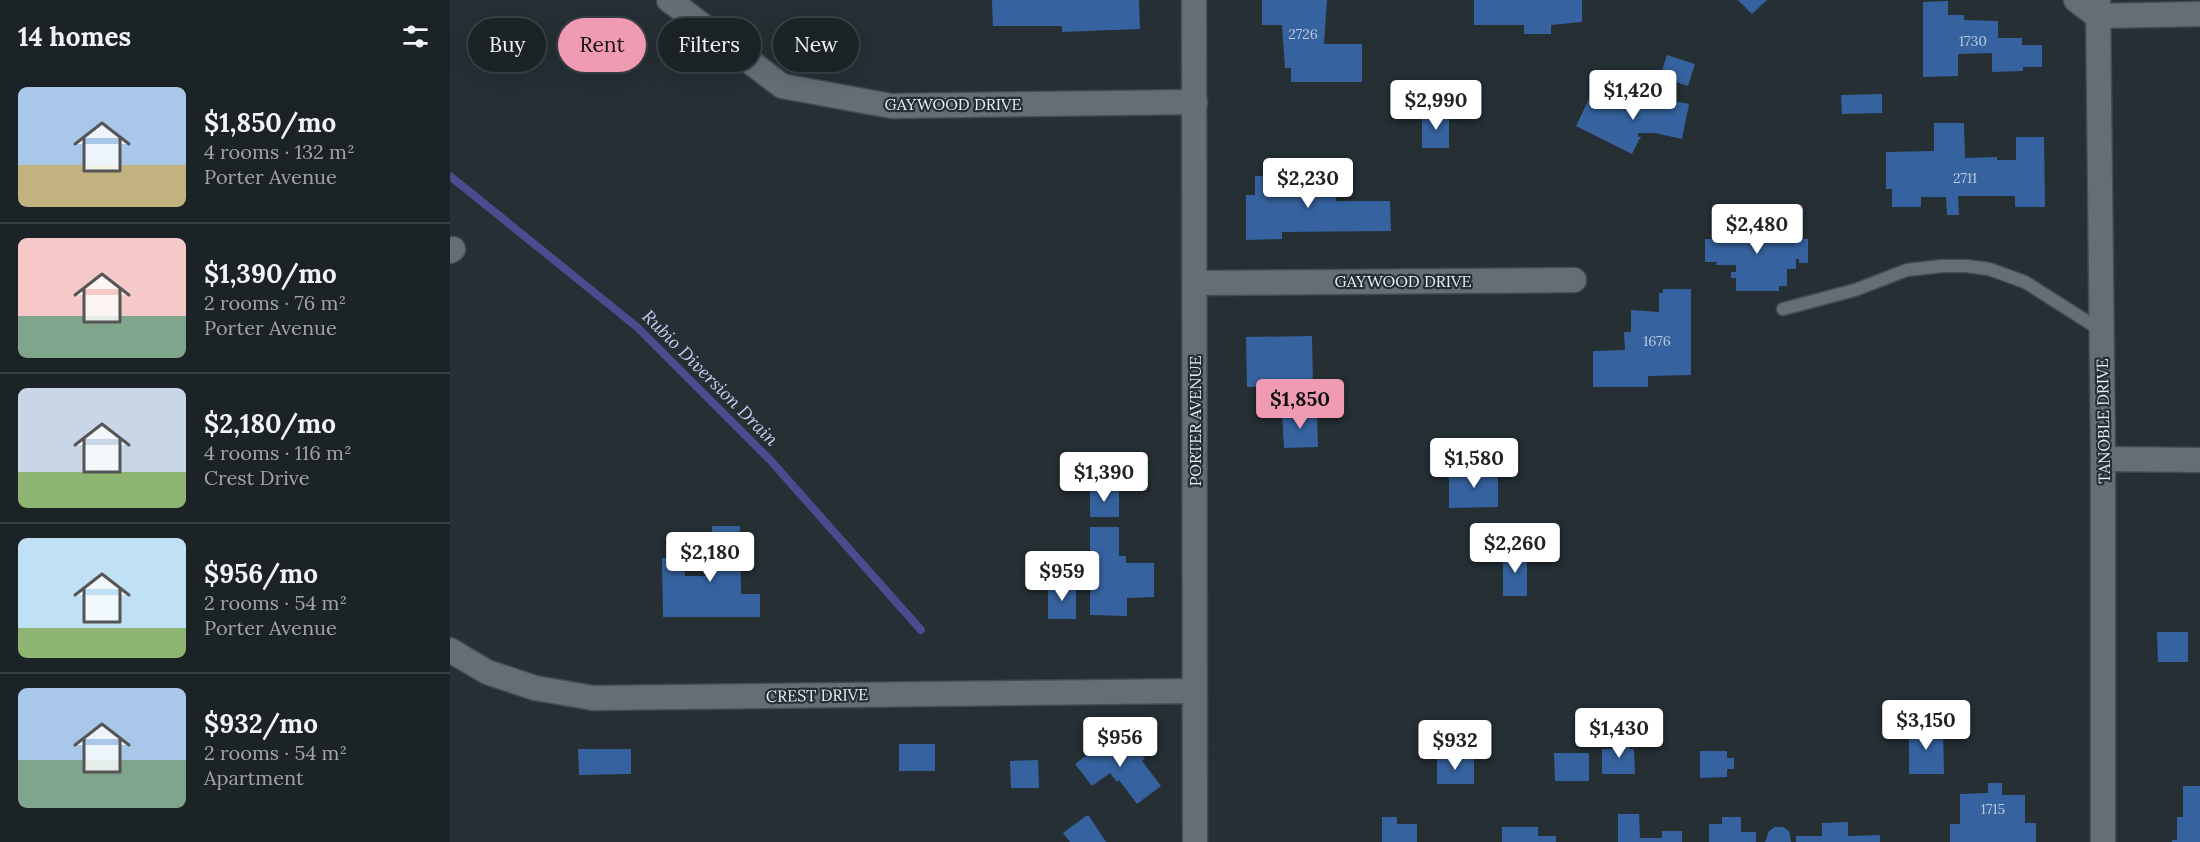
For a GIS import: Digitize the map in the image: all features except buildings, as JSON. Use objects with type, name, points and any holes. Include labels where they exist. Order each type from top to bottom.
[{"type":"street","name":"GAYWOOD DRIVE","points":[[669,0],[782,86],[891,106],[1196,102]]},
{"type":"street","name":"PORTER AVENUE","points":[[1194,0],[1196,102],[1195,842]]},
{"type":"street","points":[[2076,0],[2097,8],[2200,14]]},
{"type":"street","name":"TANOBLE DRIVE","points":[[2097,8],[2103,459],[2103,842]]},
{"type":"street","name":"GAYWOOD DRIVE","points":[[1195,283],[1574,280]]},
{"type":"street","points":[[2103,459],[2200,460]]},
{"type":"street","name":"CREST DRIVE","points":[[450,650],[487,672],[535,688],[593,698],[1194,691]]},
{"type":"lane","points":[[1783,309],[1855,290],[1907,270],[1942,266],[1966,267],[1989,269],[2025,282],[2102,331]]},
{"type":"waterway","name":"Rubio Diversion Drain","points":[[450,176],[637,327],[771,461],[921,630]]}]
